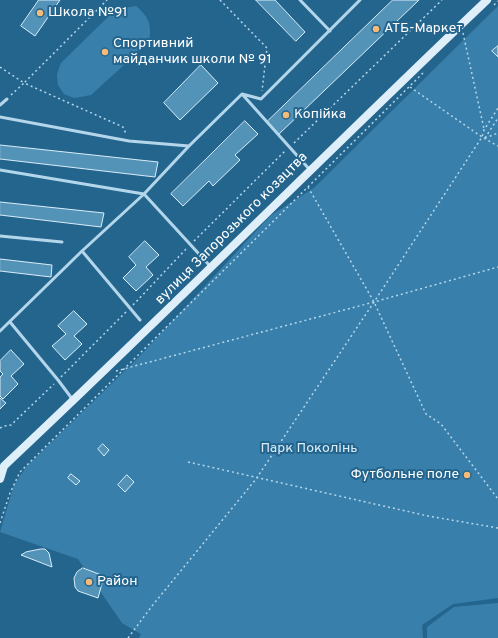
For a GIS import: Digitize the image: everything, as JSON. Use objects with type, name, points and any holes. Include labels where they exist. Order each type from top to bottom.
[{"type":"street","name":"вулиця Запорозького козацтва","points":[[0,479],[2,464],[102,374],[402,81],[490,3]]},
{"type":"lane","points":[[300,0],[330,31]]},
{"type":"lane","points":[[242,94],[261,99],[360,0]]},
{"type":"lane","points":[[242,94],[310,170]]},
{"type":"lane","points":[[0,331],[82,251],[144,194],[189,146],[242,94]]},
{"type":"lane","points":[[0,105],[7,99]]},
{"type":"lane","points":[[0,117],[129,141],[189,146]]},
{"type":"lane","points":[[0,170],[144,194],[211,268]]},
{"type":"lane","points":[[0,236],[62,242]]},
{"type":"lane","points":[[82,251],[140,320]]},
{"type":"lane","points":[[10,322],[58,380],[73,401]]},
{"type":"path","points":[[7,99],[107,0]]},
{"type":"path","points":[[220,0],[267,48],[261,99]]},
{"type":"path","points":[[0,428],[11,424],[58,380],[190,245],[442,0]]},
{"type":"path","points":[[490,3],[498,1]]},
{"type":"path","points":[[463,33],[484,130]]},
{"type":"path","points":[[0,67],[24,83],[123,127],[129,141]]},
{"type":"path","points":[[0,523],[10,493],[20,472],[426,71]]},
{"type":"path","points":[[402,81],[482,137],[498,146]]},
{"type":"path","points":[[128,638],[152,606],[256,479],[482,137],[484,130],[498,108]]},
{"type":"path","points":[[485,138],[498,118]]},
{"type":"path","points":[[485,138],[498,133]]},
{"type":"path","points":[[308,187],[374,302],[426,414],[442,424],[498,499]]},
{"type":"path","points":[[102,374],[122,370],[374,302],[498,266]]},
{"type":"path","points":[[188,462],[256,479],[428,516],[498,528]]},
{"type":"green space","name":"Спортивний майданчик школи № 91","points":[[136,6],[147,18],[150,26],[149,42],[91,95],[74,98],[64,94],[58,85],[57,74],[61,63],[113,12],[119,9]]},
{"type":"green space","name":"Парк Поколінь","points":[[498,6],[498,598],[453,604],[422,625],[423,638],[139,638],[141,634],[122,623],[78,559],[0,532],[14,485],[27,466],[137,359],[270,216],[314,188]]},
{"type":"green space","points":[[498,603],[498,638],[427,638],[427,627],[454,607]]},
{"type":"building","name":"Школа №91","points":[[39,0],[60,0],[35,36],[21,26]]},
{"type":"building","points":[[256,0],[275,0],[305,32],[296,41]]},
{"type":"building","points":[[393,0],[419,0],[279,134],[267,122]]},
{"type":"building","points":[[498,46],[498,57],[492,51]]},
{"type":"building","points":[[201,65],[218,83],[180,120],[164,103]]},
{"type":"building","points":[[245,121],[258,134],[235,155],[240,160],[213,186],[209,181],[183,206],[171,194]]},
{"type":"building","points":[[0,145],[158,162],[155,177],[0,159]]},
{"type":"building","points":[[0,202],[104,213],[101,227],[0,215]]},
{"type":"building","points":[[145,241],[159,255],[146,267],[153,275],[136,291],[123,278],[136,265],[129,257]]},
{"type":"building","points":[[0,259],[52,265],[51,277],[0,271]]},
{"type":"building","points":[[74,311],[87,324],[74,336],[82,344],[65,360],[52,346],[66,334],[58,326]]},
{"type":"building","points":[[11,350],[24,364],[11,376],[18,384],[3,399],[0,396],[0,377],[3,374],[0,371],[0,361]]},
{"type":"building","points":[[0,398],[6,403],[0,409]]},
{"type":"building","points":[[103,444],[109,450],[104,456],[98,449]]},
{"type":"building","points":[[71,474],[80,481],[76,485],[68,478]]},
{"type":"building","points":[[127,475],[134,482],[125,492],[118,485]]},
{"type":"building","points":[[45,549],[49,553],[52,567],[21,555],[26,552]]},
{"type":"building","name":"Район","points":[[83,568],[104,576],[98,598],[78,591],[75,587],[74,578],[77,572]]},
{"type":"place","name":"Школа №91","points":[[40,13]]},
{"type":"place","name":"АТБ-Маркет","points":[[376,29]]},
{"type":"place","name":"Спортивний майданчик школи № 91","points":[[105,52]]},
{"type":"place","name":"Копійка","points":[[286,115]]},
{"type":"place","name":"Футбольне поле","points":[[467,475]]},
{"type":"place","name":"Район","points":[[89,582]]}]
